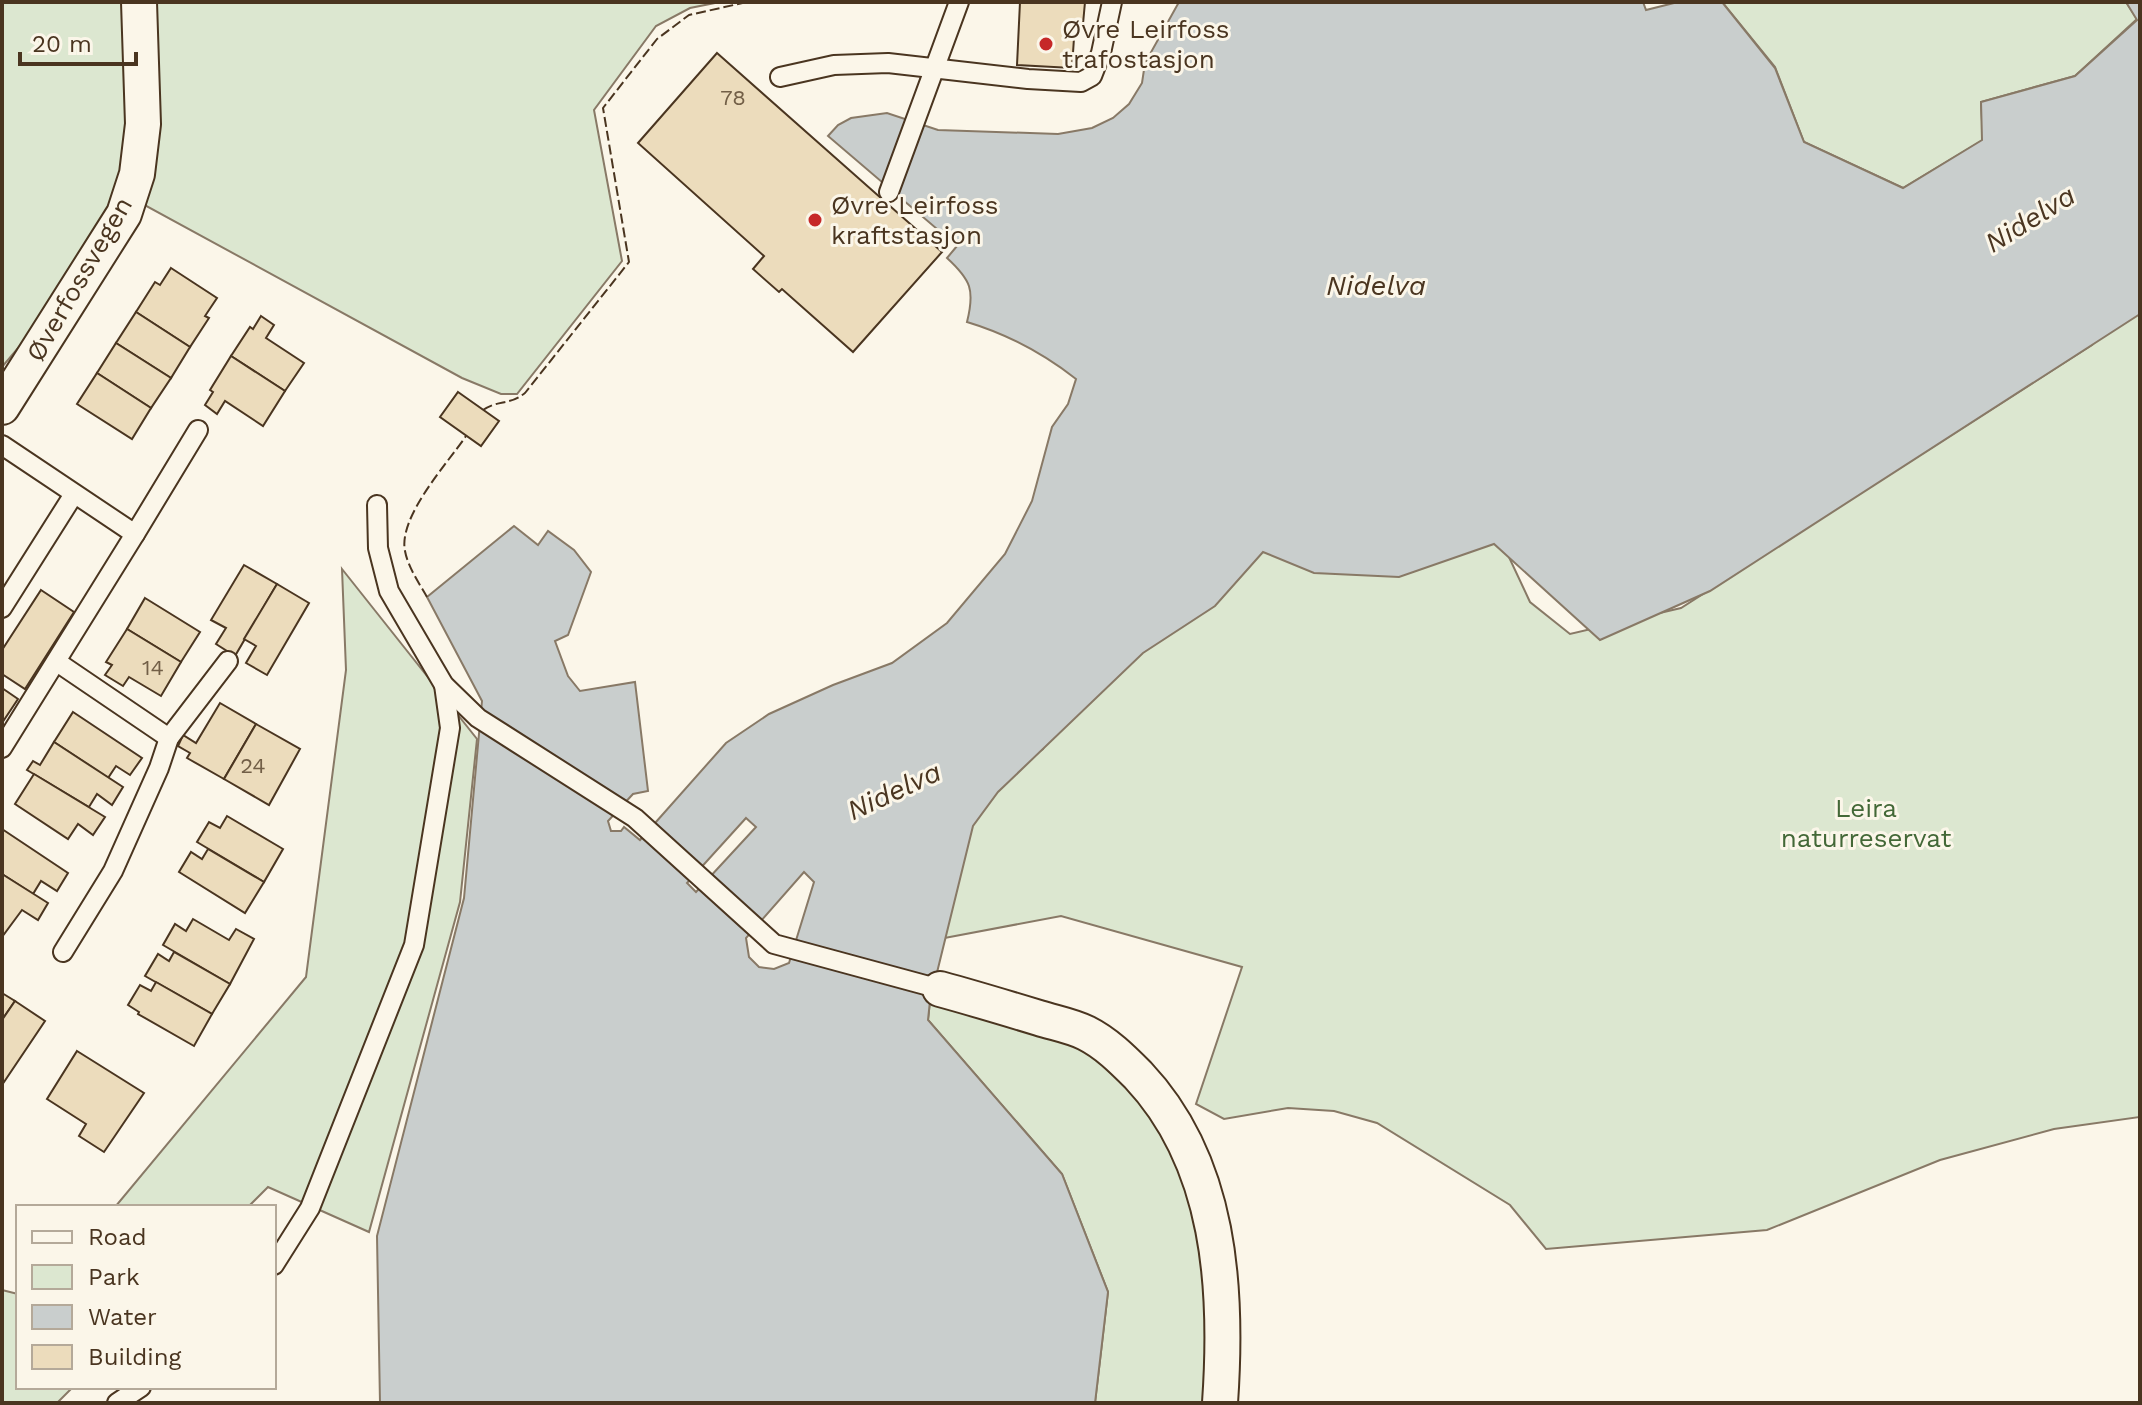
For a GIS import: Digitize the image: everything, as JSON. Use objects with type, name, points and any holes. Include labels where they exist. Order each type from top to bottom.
[{"type":"street","name":"Øverfossvegen","points":[[2,407],[124,214],[137,174],[143,124],[139,2]]},
{"type":"street","points":[[940,989],[1083,1031],[1106,1045],[1129,1066],[1165,1108],[1198,1174],[1216,1244],[1224,1343],[1220,1403]]},
{"type":"lane","points":[[889,192],[959,2]]},
{"type":"lane","points":[[780,77],[848,65],[888,63],[1081,82],[1092,76],[1101,53],[1112,2]]},
{"type":"lane","points":[[2,748],[198,430]]},
{"type":"lane","points":[[2,445],[135,534]]},
{"type":"lane","points":[[2,608],[74,494]]},
{"type":"lane","points":[[377,505],[378,548],[389,591],[444,685],[478,718],[635,818],[774,944],[940,989]]},
{"type":"lane","points":[[63,952],[113,871],[159,768],[169,738],[228,661]]},
{"type":"lane","points":[[57,662],[169,738]]},
{"type":"lane","points":[[276,1262],[310,1208],[414,945],[450,728],[444,685]]},
{"type":"lane","points":[[117,1403],[138,1389]]},
{"type":"green space","points":[[2,2],[720,2],[690,8],[656,26],[594,110],[622,261],[517,394],[501,394],[462,378],[141,203],[2,367]]},
{"type":"green space","points":[[1722,2],[2126,2],[2137,19],[2075,76],[1981,102],[1983,140],[1903,188],[1804,142],[1775,67]]},
{"type":"green space","name":"Leira naturreservat","points":[[2140,298],[2140,1117],[2054,1129],[1940,1160],[1767,1230],[1546,1249],[1510,1205],[1377,1123],[1334,1111],[1288,1108],[1224,1119],[1196,1104],[1242,967],[1061,916],[913,944],[987,784],[1043,749],[1072,681],[1242,539],[1500,538],[1530,602],[1570,634],[1681,608],[2092,345],[2130,304]]},
{"type":"green space","points":[[342,569],[477,739],[460,902],[369,1232],[268,1187],[250,1205],[117,1205],[306,977],[346,670]]},
{"type":"green space","points":[[930,1001],[1013,1022],[1092,1052],[1137,1093],[1189,1182],[1211,1299],[1207,1403],[1095,1403],[1108,1292],[1062,1174],[928,1020]]},
{"type":"green space","points":[[2,1290],[16,1294],[16,1389],[71,1389],[57,1403],[2,1403]]},
{"type":"water","name":"Nidelva","points":[[1179,2],[1643,2],[1646,10],[1678,2],[1722,2],[1775,68],[1804,142],[1903,188],[1982,140],[1981,102],[2075,76],[2137,20],[2126,2],[2140,2],[2140,314],[1710,591],[1600,640],[1494,544],[1399,577],[1314,573],[1263,552],[1215,606],[1143,653],[998,792],[973,826],[928,1020],[1062,1174],[1108,1292],[1095,1403],[380,1403],[377,1236],[464,898],[482,701],[427,597],[514,526],[538,545],[548,531],[574,550],[591,572],[568,635],[555,641],[568,676],[580,691],[635,682],[648,791],[633,794],[608,821],[611,831],[621,831],[624,827],[640,840],[726,743],[769,714],[892,663],[947,623],[1005,554],[1032,501],[1052,427],[1068,404],[1076,379],[1024,346],[967,322],[971,302],[969,286],[947,258],[957,246],[828,136],[838,125],[851,118],[887,113],[938,130],[1058,134],[1092,128],[1113,118],[1129,104],[1142,83],[1145,63]],"holes":[[[746,818],[756,827],[696,892],[687,883]],[[804,872],[814,882],[789,963],[774,969],[759,967],[749,957],[746,938]]]},
{"type":"building","name":"Øvre Leirfoss trafostasjon","points":[[1020,2],[1085,2],[1083,24],[1075,23],[1072,68],[1017,65]]},
{"type":"building","name":"Øvre Leirfoss kraftstasjon","points":[[717,53],[942,252],[853,352],[782,289],[779,292],[753,269],[764,256],[638,143]]},
{"type":"building","points":[[171,268],[217,298],[205,316],[209,318],[190,347],[136,312],[155,282],[160,285]]},
{"type":"building","points":[[136,312],[190,347],[171,378],[116,343]]},
{"type":"building","points":[[261,316],[274,325],[266,338],[304,363],[285,391],[231,356]]},
{"type":"building","points":[[116,343],[171,378],[151,408],[97,373]]},
{"type":"building","points":[[231,356],[285,391],[263,426],[225,401],[217,414],[205,405],[213,392],[210,390]]},
{"type":"building","points":[[97,373],[151,408],[132,439],[77,404]]},
{"type":"building","points":[[458,392],[499,421],[481,446],[440,417]]},
{"type":"building","points":[[244,565],[277,584],[235,656],[216,644],[226,628],[211,620]]},
{"type":"building","points":[[277,584],[309,603],[267,675],[246,663],[256,646],[244,639]]},
{"type":"building","points":[[41,590],[74,612],[25,689],[2,674],[2,650]]},
{"type":"building","points":[[145,598],[200,632],[181,662],[127,629]]},
{"type":"building","points":[[127,629],[181,662],[161,696],[129,677],[123,686],[105,675],[112,665],[106,662]]},
{"type":"building","points":[[2,688],[18,699],[2,723]]},
{"type":"building","points":[[220,703],[256,724],[224,779],[187,758],[190,753],[178,746],[183,735],[196,743]]},
{"type":"building","points":[[73,712],[142,758],[130,775],[116,766],[108,778],[54,742]]},
{"type":"building","points":[[256,724],[300,749],[269,805],[224,779]]},
{"type":"building","points":[[54,742],[123,787],[112,805],[97,794],[89,807],[27,770],[33,761],[40,765]]},
{"type":"building","points":[[34,774],[105,817],[93,835],[78,824],[68,839],[15,804]]},
{"type":"building","points":[[227,816],[283,849],[264,882],[197,842],[209,822],[220,828]]},
{"type":"building","points":[[2,829],[68,873],[57,891],[41,881],[33,894],[2,874]]},
{"type":"building","points":[[208,849],[264,882],[245,913],[179,872],[191,852],[202,859]]},
{"type":"building","points":[[2,874],[48,903],[38,920],[22,910],[2,937]]},
{"type":"building","points":[[193,919],[229,940],[236,929],[254,939],[230,984],[163,945],[175,924],[186,931]]},
{"type":"building","points":[[174,952],[230,984],[212,1014],[145,976],[158,954],[169,961]]},
{"type":"building","points":[[156,982],[212,1014],[194,1046],[128,1005],[140,985],[151,991]]},
{"type":"building","points":[[2,993],[15,1001],[2,1020]]},
{"type":"building","points":[[15,1001],[45,1021],[2,1085],[2,1020]]},
{"type":"building","points":[[77,1051],[144,1093],[104,1152],[79,1136],[86,1124],[47,1099]]},
{"type":"fence","points":[[483,410],[525,393],[629,262],[603,108],[657,39],[689,15],[747,2]]},
{"type":"fence","points":[[427,597],[409,563],[405,537],[416,507],[466,436]]},
{"type":"place","name":"Øvre Leirfoss trafostasjon","points":[[1046,44]]},
{"type":"place","name":"Øvre Leirfoss kraftstasjon","points":[[815,220]]}]
